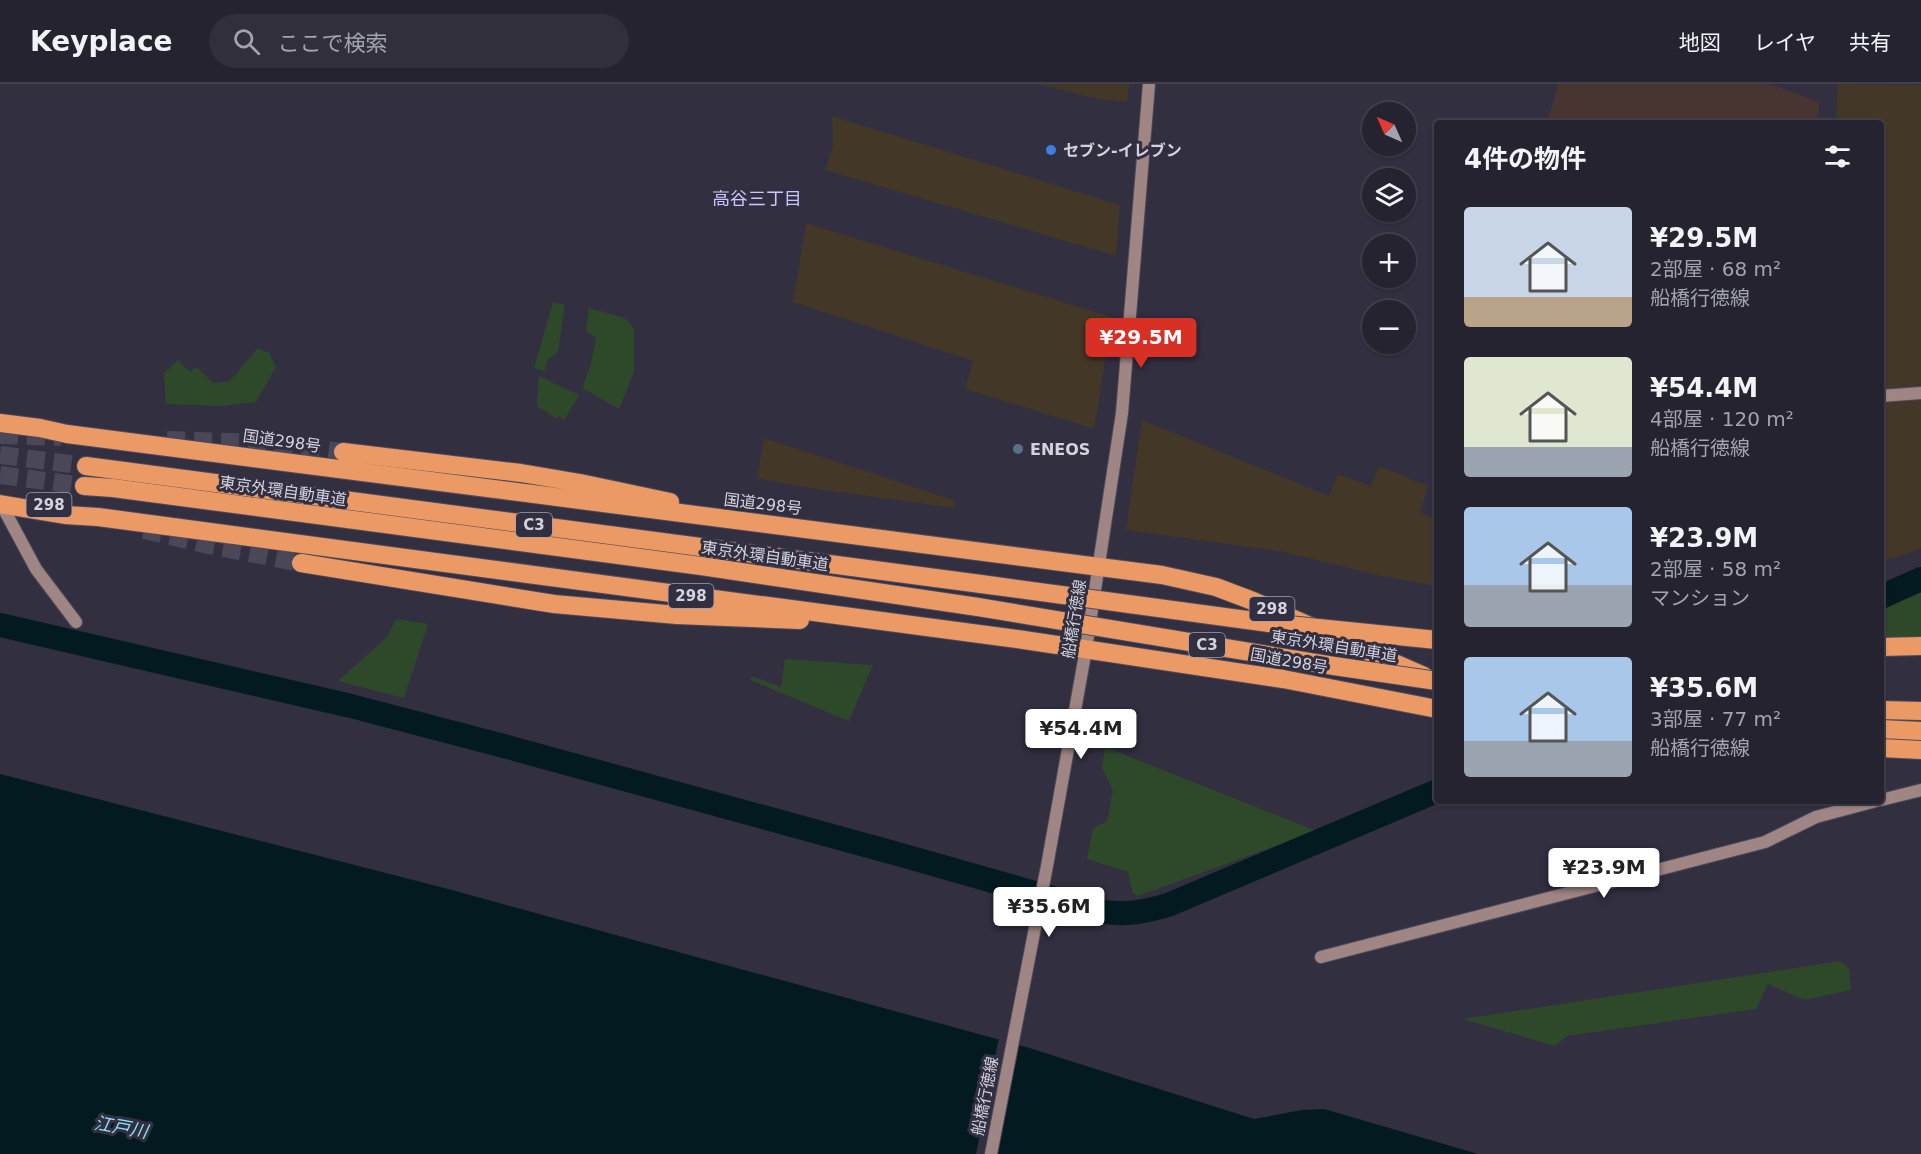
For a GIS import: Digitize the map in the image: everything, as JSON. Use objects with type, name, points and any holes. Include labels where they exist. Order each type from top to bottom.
[{"type":"highway","name":"国道298号","points":[[0,423],[67,434],[1162,575],[1216,587],[1253,601],[1434,680]]},
{"type":"highway","name":"国道298号","points":[[0,432],[67,434]]},
{"type":"highway","points":[[343,452],[521,473],[580,483],[707,510],[759,524]]},
{"type":"highway","name":"東京外環自動車道","points":[[86,465],[1269,623],[1434,640]]},
{"type":"highway","name":"東京外環自動車道","points":[[84,486],[125,489],[689,565],[978,607],[1434,681]]},
{"type":"highway","name":"国道298号","points":[[0,495],[98,517]]},
{"type":"highway","name":"国道298号","points":[[0,503],[65,515],[98,517],[1086,649],[1283,679],[1434,709]]},
{"type":"highway","points":[[301,563],[554,604],[735,618],[877,620]]},
{"type":"highway","points":[[1884,647],[1921,646]]},
{"type":"highway","points":[[1884,710],[1921,711]]},
{"type":"highway","points":[[1884,729],[1921,731]]},
{"type":"highway","points":[[1884,748],[1921,750]]},
{"type":"main road","name":"船橋行徳線","points":[[990,1154],[1039,912],[1086,649],[1122,413],[1149,84]]},
{"type":"main road","points":[[1884,396],[1921,393]]},
{"type":"main road","points":[[0,503],[36,569],[76,622]]},
{"type":"main road","points":[[1884,799],[1921,790]]},
{"type":"main road","points":[[1321,957],[1766,842],[1816,817],[1865,804]]},
{"type":"shaded area","points":[[1039,84],[1129,84],[1127,102],[1097,99]]},
{"type":"shaded area","points":[[1558,84],[1770,84],[1819,102],[1818,120],[1548,120]]},
{"type":"shaded area","points":[[1838,84],[1921,85],[1921,549],[1884,561],[1884,120],[1836,120]]},
{"type":"shaded area","points":[[832,116],[1120,205],[1116,256],[825,170],[833,146]]},
{"type":"shaded area","points":[[806,223],[1112,317],[1094,429],[965,389],[973,361],[793,302]]},
{"type":"shaded area","points":[[1142,420],[1329,496],[1338,474],[1371,486],[1379,466],[1428,486],[1420,513],[1434,519],[1434,585],[1377,575],[1284,552],[1126,530]]},
{"type":"shaded area","points":[[764,438],[954,500],[954,508],[803,487],[757,478]]},
{"type":"green space","points":[[553,302],[565,305],[558,352],[548,360],[544,371],[534,368]]},
{"type":"green space","points":[[589,308],[625,318],[634,329],[634,372],[619,409],[582,388],[591,364],[596,338],[586,331]]},
{"type":"green space","points":[[258,348],[269,353],[276,367],[256,402],[222,406],[166,404],[164,373],[178,360],[190,372],[197,367],[213,383],[229,382]]},
{"type":"green space","points":[[539,376],[579,395],[564,420],[559,416],[557,419],[537,406]]},
{"type":"green space","points":[[1921,590],[1921,641],[1884,642],[1884,608]]},
{"type":"green space","points":[[396,619],[428,624],[404,698],[338,681],[387,637]]},
{"type":"green space","points":[[785,659],[873,665],[849,721],[750,680],[752,676],[781,687]]},
{"type":"green space","points":[[1105,747],[1317,831],[1138,896],[1133,894],[1128,872],[1087,859],[1093,828],[1107,821],[1113,791],[1102,768]]},
{"type":"green space","points":[[1841,961],[1849,969],[1851,990],[1804,1000],[1768,984],[1756,1009],[1567,1036],[1555,1046],[1463,1019]]},
{"type":"water","name":"江戸川","points":[[0,774],[448,889],[1026,1047],[1254,1119],[1302,1110],[1324,1109],[1478,1154],[0,1154]]},
{"type":"pier","points":[[999,1037],[1019,1042],[997,1154],[976,1154]]},
{"type":"waterway","points":[[1884,596],[1921,579]]},
{"type":"waterway","points":[[0,625],[351,706],[894,853],[1098,911],[1134,912],[1168,905],[1434,792]]},
{"type":"tunnel","points":[[0,435],[61,437]]},
{"type":"tunnel","points":[[167,440],[260,443],[343,452]]},
{"type":"tunnel","points":[[0,455],[86,466]]},
{"type":"tunnel","points":[[0,475],[84,486]]},
{"type":"tunnel","points":[[144,530],[301,563]]},
{"type":"place","name":"セブン-イレブン","points":[[1051,150]]},
{"type":"place","name":"ENEOS","points":[[1018,449]]},
{"type":"district","name":"高谷三丁目","points":[[757,198]]}]
